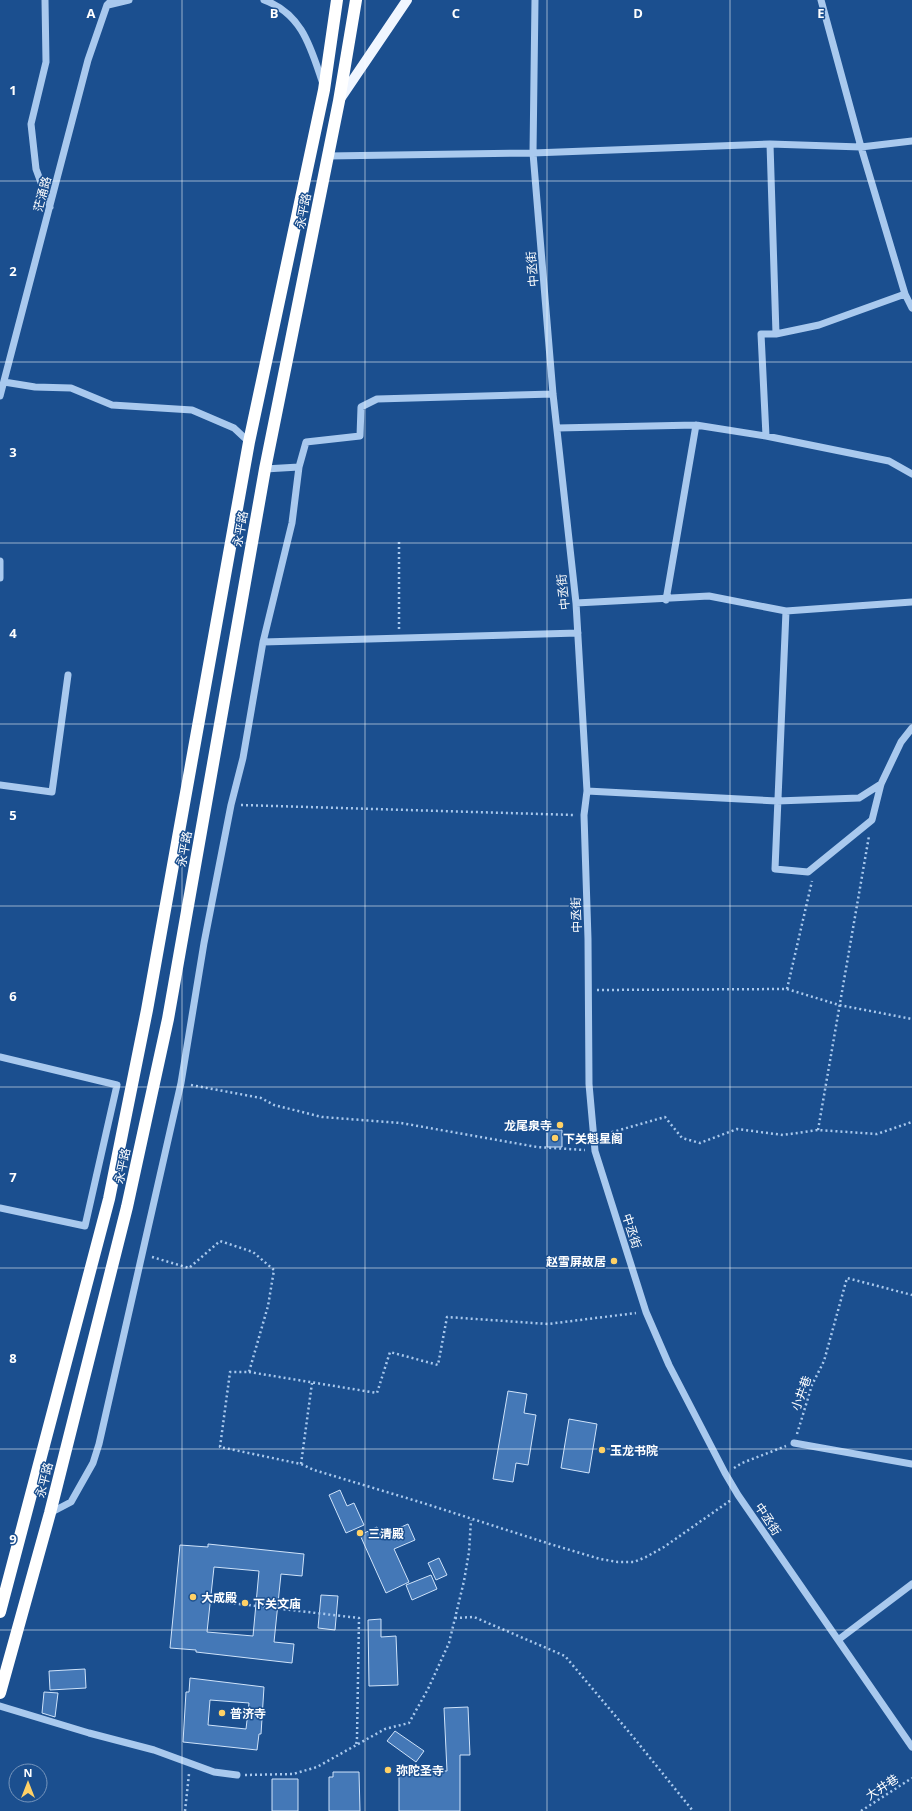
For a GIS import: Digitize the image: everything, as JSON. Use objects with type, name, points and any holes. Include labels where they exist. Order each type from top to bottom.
[{"type":"highway","name":"永平路","points":[[0,1612],[109,1199],[147,1010],[249,442],[324,90],[337,0]]},
{"type":"highway","name":"永平路","points":[[0,1693],[50,1513],[127,1207],[168,1019],[265,470],[339,101],[356,1]]},
{"type":"highway","points":[[249,442],[270,444]]},
{"type":"main road","points":[[339,101],[407,0]]},
{"type":"street","points":[[45,0],[46,62],[30,124],[36,169],[50,206]]},
{"type":"street","points":[[110,2],[129,0]]},
{"type":"street","points":[[264,0],[273,3],[292,16],[308,41],[324,90]]},
{"type":"street","name":"中丞街","points":[[535,0],[534,153],[553,394],[576,603],[587,791],[584,815],[589,1084],[596,1151],[646,1312],[669,1365],[725,1473],[738,1495],[912,1747]]},
{"type":"street","points":[[821,0],[861,147],[905,294],[912,308]]},
{"type":"street","name":"茫涌路","points":[[0,396],[88,60],[110,2]]},
{"type":"street","points":[[328,156],[534,153],[770,144],[861,147],[912,142]]},
{"type":"street","points":[[770,144],[776,334]]},
{"type":"street","points":[[766,436],[761,334],[776,334],[819,325],[905,294]]},
{"type":"street","points":[[4,382],[35,386],[71,388],[112,405],[192,410],[234,428],[249,442]]},
{"type":"street","points":[[50,1513],[71,1502],[92,1463],[99,1444],[181,1083],[204,943],[231,805],[243,758],[263,642],[292,523],[299,467],[306,442],[360,436],[361,407],[377,399],[553,394]]},
{"type":"street","points":[[666,600],[696,424]]},
{"type":"street","points":[[557,428],[696,424],[766,436],[889,461],[912,474]]},
{"type":"street","points":[[265,470],[299,467]]},
{"type":"street","points":[[0,561],[0,578]]},
{"type":"street","points":[[576,603],[666,600],[709,596],[786,611],[912,602]]},
{"type":"street","points":[[786,611],[775,869],[808,872],[872,820],[881,784],[901,742],[912,728]]},
{"type":"street","points":[[263,642],[578,633]]},
{"type":"street","points":[[0,785],[52,792],[68,675]]},
{"type":"street","points":[[587,791],[777,801],[859,798],[881,784]]},
{"type":"street","points":[[0,1057],[117,1085],[85,1226],[0,1208]]},
{"type":"street","points":[[794,1443],[912,1464]]},
{"type":"street","points":[[838,1640],[912,1584]]},
{"type":"street","points":[[0,1706],[89,1733],[154,1750],[214,1772],[237,1775]]},
{"type":"path","points":[[399,542],[399,638]]},
{"type":"path","points":[[231,805],[584,815]]},
{"type":"path","points":[[818,1130],[872,820]]},
{"type":"path","points":[[787,989],[816,866]]},
{"type":"path","points":[[588,990],[787,989],[839,1005],[912,1019]]},
{"type":"path","points":[[181,1083],[261,1098],[274,1105],[322,1117],[401,1123],[537,1147],[596,1151]]},
{"type":"path","points":[[594,1137],[665,1118],[682,1138],[700,1143],[737,1129],[783,1135],[818,1130],[877,1134],[912,1122]]},
{"type":"path","points":[[143,1255],[189,1268],[220,1241],[253,1252],[274,1270],[268,1306],[249,1372]]},
{"type":"path","name":"小井巷","points":[[794,1443],[812,1385],[824,1361],[847,1278],[912,1295]]},
{"type":"path","points":[[646,1312],[548,1324],[447,1317],[438,1365],[390,1352],[377,1393],[249,1372],[230,1372],[220,1447],[301,1464],[314,1470],[423,1503],[471,1520],[600,1559],[634,1562],[664,1547],[738,1495]]},
{"type":"path","points":[[301,1464],[312,1382]]},
{"type":"path","points":[[725,1473],[742,1463],[794,1443]]},
{"type":"path","points":[[237,1775],[293,1774],[317,1767],[356,1747],[385,1729],[409,1723],[428,1689],[449,1643],[469,1552],[471,1520]]},
{"type":"path","points":[[214,1601],[359,1618],[356,1747]]},
{"type":"path","points":[[455,1618],[474,1617],[565,1656],[693,1811]]},
{"type":"path","points":[[185,1811],[190,1763]]},
{"type":"path","name":"大井巷","points":[[861,1811],[912,1778]]},
{"type":"building","name":"下关魁星阁","points":[[547,1130],[562,1130],[562,1147],[547,1147]]},
{"type":"building","points":[[508,1391],[527,1394],[524,1413],[536,1415],[528,1465],[516,1463],[513,1482],[493,1479]]},
{"type":"building","points":[[569,1419],[597,1424],[589,1473],[561,1468]]},
{"type":"building","points":[[340,1490],[347,1506],[354,1503],[364,1525],[346,1533],[329,1495]]},
{"type":"building","points":[[408,1524],[415,1540],[394,1549],[409,1582],[386,1593],[360,1535],[377,1527],[381,1536]]},
{"type":"building","points":[[208,1544],[304,1554],[302,1576],[281,1574],[274,1642],[294,1644],[292,1663],[170,1648],[180,1545],[208,1547]],"holes":[[[214,1567],[259,1571],[253,1636],[207,1632]]]},
{"type":"building","points":[[439,1558],[447,1575],[436,1580],[428,1563]]},
{"type":"building","points":[[431,1575],[437,1589],[412,1600],[406,1585]]},
{"type":"building","points":[[321,1595],[338,1596],[335,1630],[318,1628]]},
{"type":"building","points":[[381,1619],[381,1637],[396,1636],[398,1685],[369,1686],[368,1620]]},
{"type":"building","points":[[85,1669],[86,1688],[50,1690],[49,1671]]},
{"type":"building","name":"普济寺","points":[[190,1678],[264,1687],[261,1734],[259,1734],[257,1750],[183,1742],[186,1692],[189,1692]],"holes":[[[210,1700],[249,1703],[246,1729],[208,1725]]]},
{"type":"building","points":[[44,1692],[58,1693],[55,1717],[42,1713]]},
{"type":"building","points":[[468,1707],[470,1755],[460,1755],[460,1811],[399,1811],[399,1771],[447,1771],[444,1708]]},
{"type":"building","points":[[395,1731],[424,1751],[416,1762],[387,1741]]},
{"type":"building","points":[[333,1772],[359,1772],[360,1811],[329,1811],[329,1777],[333,1777]]},
{"type":"building","points":[[272,1779],[298,1779],[298,1811],[272,1811]]},
{"type":"place","name":"龙尾泉寺","points":[[560,1125]]},
{"type":"place","name":"下关魁星阁","points":[[555,1138]]},
{"type":"place","name":"赵雪屏故居","points":[[614,1261]]},
{"type":"place","name":"玉龙书院","points":[[602,1450]]},
{"type":"place","name":"三清殿","points":[[360,1533]]},
{"type":"place","name":"大成殿","points":[[193,1597]]},
{"type":"place","name":"下关文庙","points":[[245,1603]]},
{"type":"place","name":"普济寺","points":[[222,1713]]},
{"type":"place","name":"弥陀圣寺","points":[[388,1770]]}]
